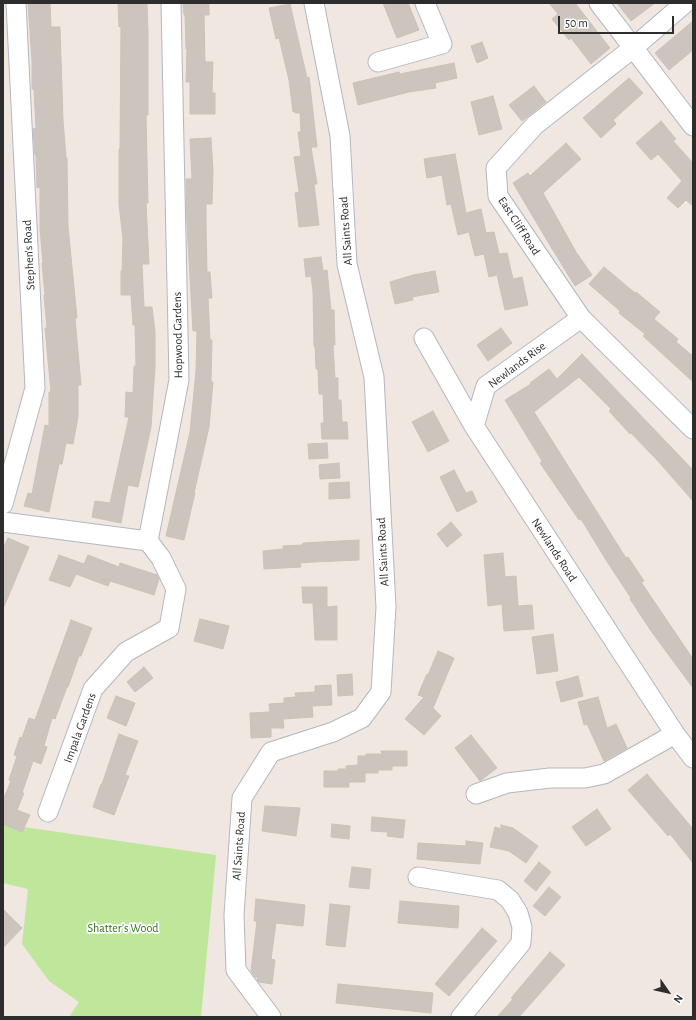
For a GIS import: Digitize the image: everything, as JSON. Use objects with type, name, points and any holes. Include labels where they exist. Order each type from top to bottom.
[{"type":"street","name":"Stephen's Road","points":[[3,504],[35,388],[16,3]]},
{"type":"street","name":"Hopwood Gardens","points":[[148,541],[180,380],[171,3]]},
{"type":"street","name":"All Saints Road","points":[[271,1017],[236,970],[234,914],[242,798],[271,752],[333,732],[362,718],[381,692],[386,607],[374,377],[347,264],[340,136],[314,3]]},
{"type":"street","points":[[378,62],[442,44],[425,3]]},
{"type":"street","points":[[599,3],[693,126]]},
{"type":"street","name":"East Cliff Road","points":[[685,3],[634,48],[535,125],[496,168],[498,196],[581,318],[693,429]]},
{"type":"street","name":"Newlands Rise","points":[[474,426],[486,386],[581,318]]},
{"type":"street","name":"Newlands Road","points":[[424,338],[474,426],[674,734],[693,758]]},
{"type":"street","points":[[3,522],[148,541]]},
{"type":"street","name":"Impala Gardens","points":[[48,812],[93,689],[126,652],[168,628],[176,590],[161,558],[148,541]]},
{"type":"street","points":[[476,794],[507,782],[585,778],[604,774],[674,734]]},
{"type":"street","points":[[418,877],[498,890],[510,900],[518,913],[522,927],[521,944],[462,1017]]},
{"type":"green space","name":"Shatter's Wood","points":[[3,824],[216,855],[201,1017],[69,1017],[79,1002],[49,981],[22,944],[28,889],[3,883]]},
{"type":"building","points":[[28,3],[50,3],[51,27],[60,27],[63,120],[67,158],[68,226],[77,318],[75,318],[81,385],[78,385],[78,417],[73,444],[66,443],[62,464],[59,464],[49,512],[24,506],[28,493],[32,494],[45,425],[49,426],[49,392],[51,392],[45,328],[47,328],[40,229],[40,187],[37,188],[36,155],[33,129],[36,128],[34,89],[32,89],[32,61]]},
{"type":"building","points":[[118,3],[147,3],[148,115],[146,115],[148,203],[146,203],[149,264],[142,264],[144,307],[152,307],[155,332],[155,367],[151,427],[138,487],[128,485],[121,523],[92,517],[95,501],[110,503],[129,417],[125,417],[126,392],[133,393],[134,366],[136,366],[135,325],[133,325],[131,295],[121,295],[123,239],[119,204],[119,149],[121,26],[119,27]]},
{"type":"building","points":[[183,3],[209,3],[209,15],[204,15],[205,62],[213,62],[212,93],[215,93],[215,114],[190,114],[190,82],[186,82],[187,49]]},
{"type":"building","points":[[383,3],[408,3],[419,30],[397,38]]},
{"type":"building","points":[[549,3],[575,3],[610,48],[591,64],[571,38],[569,40],[552,19],[558,14]]},
{"type":"building","points":[[617,3],[655,3],[631,21]]},
{"type":"building","points":[[290,4],[307,78],[309,77],[317,147],[311,147],[317,184],[314,184],[319,225],[299,227],[295,193],[299,192],[294,157],[301,156],[298,132],[301,132],[300,113],[295,113],[295,111],[293,112],[289,80],[279,38],[276,39],[269,8]]},
{"type":"building","points":[[693,21],[693,50],[669,70],[655,53]]},
{"type":"building","points":[[482,42],[488,58],[477,63],[471,46]]},
{"type":"building","points":[[454,63],[457,78],[435,83],[436,88],[409,92],[358,105],[353,83],[399,72],[400,74]]},
{"type":"building","points":[[629,78],[643,93],[613,120],[616,124],[601,138],[583,118]]},
{"type":"building","points":[[534,86],[546,102],[522,121],[509,105]]},
{"type":"building","points":[[493,96],[502,129],[479,135],[471,102]]},
{"type":"building","points":[[661,121],[676,139],[673,141],[693,163],[693,206],[686,200],[678,208],[667,198],[682,181],[658,154],[651,160],[636,143]]},
{"type":"building","points":[[211,138],[213,171],[212,204],[206,204],[206,224],[207,272],[210,272],[212,298],[208,298],[210,340],[212,340],[211,382],[213,382],[209,427],[184,540],[166,536],[190,432],[196,371],[197,331],[193,331],[186,179],[192,179],[190,139]]},
{"type":"building","points":[[566,143],[581,159],[543,193],[576,252],[592,275],[575,286],[513,183],[528,173],[530,176]]},
{"type":"building","points":[[455,154],[466,213],[481,209],[486,233],[494,232],[499,254],[507,253],[513,279],[522,277],[528,305],[505,310],[497,275],[489,277],[484,254],[475,256],[469,232],[458,235],[451,204],[447,205],[442,175],[427,178],[424,159]]},
{"type":"building","points":[[321,257],[323,271],[327,270],[331,310],[334,310],[335,345],[333,345],[335,378],[338,378],[338,400],[341,400],[342,422],[347,422],[348,439],[322,439],[321,423],[324,423],[323,394],[319,394],[318,369],[316,369],[313,291],[311,276],[306,277],[304,259]]},
{"type":"building","points":[[604,267],[660,312],[654,319],[678,339],[676,342],[693,356],[693,382],[643,336],[645,334],[619,313],[620,311],[589,284]]},
{"type":"building","points":[[435,271],[439,292],[412,297],[413,300],[395,304],[390,282],[413,275]]},
{"type":"building","points":[[501,328],[512,343],[488,361],[477,345]]},
{"type":"building","points":[[582,354],[693,470],[693,501],[657,460],[609,411],[611,409],[579,377],[534,412],[626,558],[628,557],[644,581],[641,582],[693,659],[693,688],[651,631],[581,519],[579,520],[540,463],[542,461],[505,400],[531,384],[530,383],[549,369],[557,379]]},
{"type":"building","points":[[433,411],[449,441],[428,452],[412,422]]},
{"type":"building","points":[[327,443],[328,458],[309,459],[308,444]]},
{"type":"building","points":[[339,463],[340,478],[320,479],[319,465]]},
{"type":"building","points":[[454,470],[466,493],[472,491],[477,502],[457,512],[440,477]]},
{"type":"building","points":[[349,482],[350,498],[329,499],[329,483]]},
{"type":"building","points":[[451,522],[462,535],[447,547],[437,534]]},
{"type":"building","points":[[8,538],[29,547],[3,609],[3,549]]},
{"type":"building","points":[[359,540],[359,560],[300,563],[301,567],[264,569],[263,551],[283,549],[283,546],[303,545],[303,543]]},
{"type":"building","points":[[503,553],[505,577],[516,576],[518,606],[532,605],[534,629],[504,631],[502,604],[488,606],[484,555]]},
{"type":"building","points":[[59,555],[84,564],[88,555],[119,567],[120,563],[157,575],[159,579],[154,595],[110,581],[108,586],[76,574],[70,587],[49,580]]},
{"type":"building","points":[[302,587],[327,587],[327,607],[337,606],[337,640],[315,640],[313,603],[303,603]]},
{"type":"building","points":[[200,619],[229,626],[223,649],[194,641]]},
{"type":"building","points":[[71,620],[92,628],[81,656],[79,656],[55,719],[52,718],[44,746],[47,747],[41,764],[33,761],[22,793],[24,793],[17,810],[30,815],[22,832],[3,824],[3,800],[11,781],[9,780],[17,756],[14,755],[20,737],[22,738],[29,718],[35,720]]},
{"type":"building","points":[[553,634],[558,671],[537,674],[532,637]]},
{"type":"building","points":[[438,651],[454,658],[433,708],[441,716],[424,735],[405,719],[424,697],[418,695]]},
{"type":"building","points":[[144,667],[153,678],[135,692],[127,682]]},
{"type":"building","points":[[352,674],[353,695],[338,696],[337,675]]},
{"type":"building","points":[[578,676],[583,696],[561,702],[556,682]]},
{"type":"building","points":[[331,685],[332,705],[312,706],[313,717],[283,719],[284,728],[271,728],[271,737],[251,738],[250,713],[270,712],[269,704],[284,703],[284,698],[296,697],[295,693],[315,692],[315,686]]},
{"type":"building","points":[[116,696],[135,703],[126,726],[107,718]]},
{"type":"building","points":[[598,697],[607,728],[616,724],[627,748],[604,761],[587,724],[584,725],[578,702]]},
{"type":"building","points":[[119,734],[138,741],[125,775],[129,776],[114,815],[93,807]]},
{"type":"building","points":[[471,735],[497,768],[480,781],[455,748]]},
{"type":"building","points":[[381,751],[407,751],[407,766],[392,766],[392,770],[378,770],[378,773],[365,773],[365,782],[349,782],[349,787],[324,787],[324,771],[338,771],[338,769],[346,769],[346,766],[358,765],[358,756],[366,756],[366,754],[382,754]]},
{"type":"building","points":[[647,774],[693,829],[693,863],[670,834],[668,836],[628,790]]},
{"type":"building","points":[[265,806],[300,808],[296,836],[262,831]]},
{"type":"building","points":[[597,809],[611,829],[586,846],[572,827]]},
{"type":"building","points":[[372,817],[405,820],[403,838],[387,836],[388,832],[371,831]]},
{"type":"building","points":[[332,824],[350,826],[349,839],[331,837]]},
{"type":"building","points":[[501,825],[513,828],[538,846],[526,863],[509,851],[490,847],[495,827],[501,829]]},
{"type":"building","points":[[466,841],[483,843],[480,864],[417,859],[418,843],[466,846]]},
{"type":"building","points":[[539,862],[551,872],[536,891],[524,881]]},
{"type":"building","points":[[352,867],[371,869],[369,889],[349,887]]},
{"type":"building","points":[[549,887],[561,897],[545,916],[533,906]]},
{"type":"building","points":[[256,899],[305,905],[303,926],[276,923],[271,959],[275,960],[272,984],[259,982],[257,980],[258,977],[255,977],[251,971],[257,921],[254,921]]},
{"type":"building","points":[[400,901],[459,906],[458,928],[398,923]]},
{"type":"building","points":[[330,904],[350,906],[345,947],[326,945]]},
{"type":"building","points":[[3,909],[22,928],[3,948]]},
{"type":"building","points":[[482,928],[497,941],[449,996],[435,984]]},
{"type":"building","points":[[550,952],[565,965],[519,1017],[497,1017],[513,999],[511,998]]},
{"type":"building","points":[[338,984],[433,993],[431,1013],[336,1003]]}]
